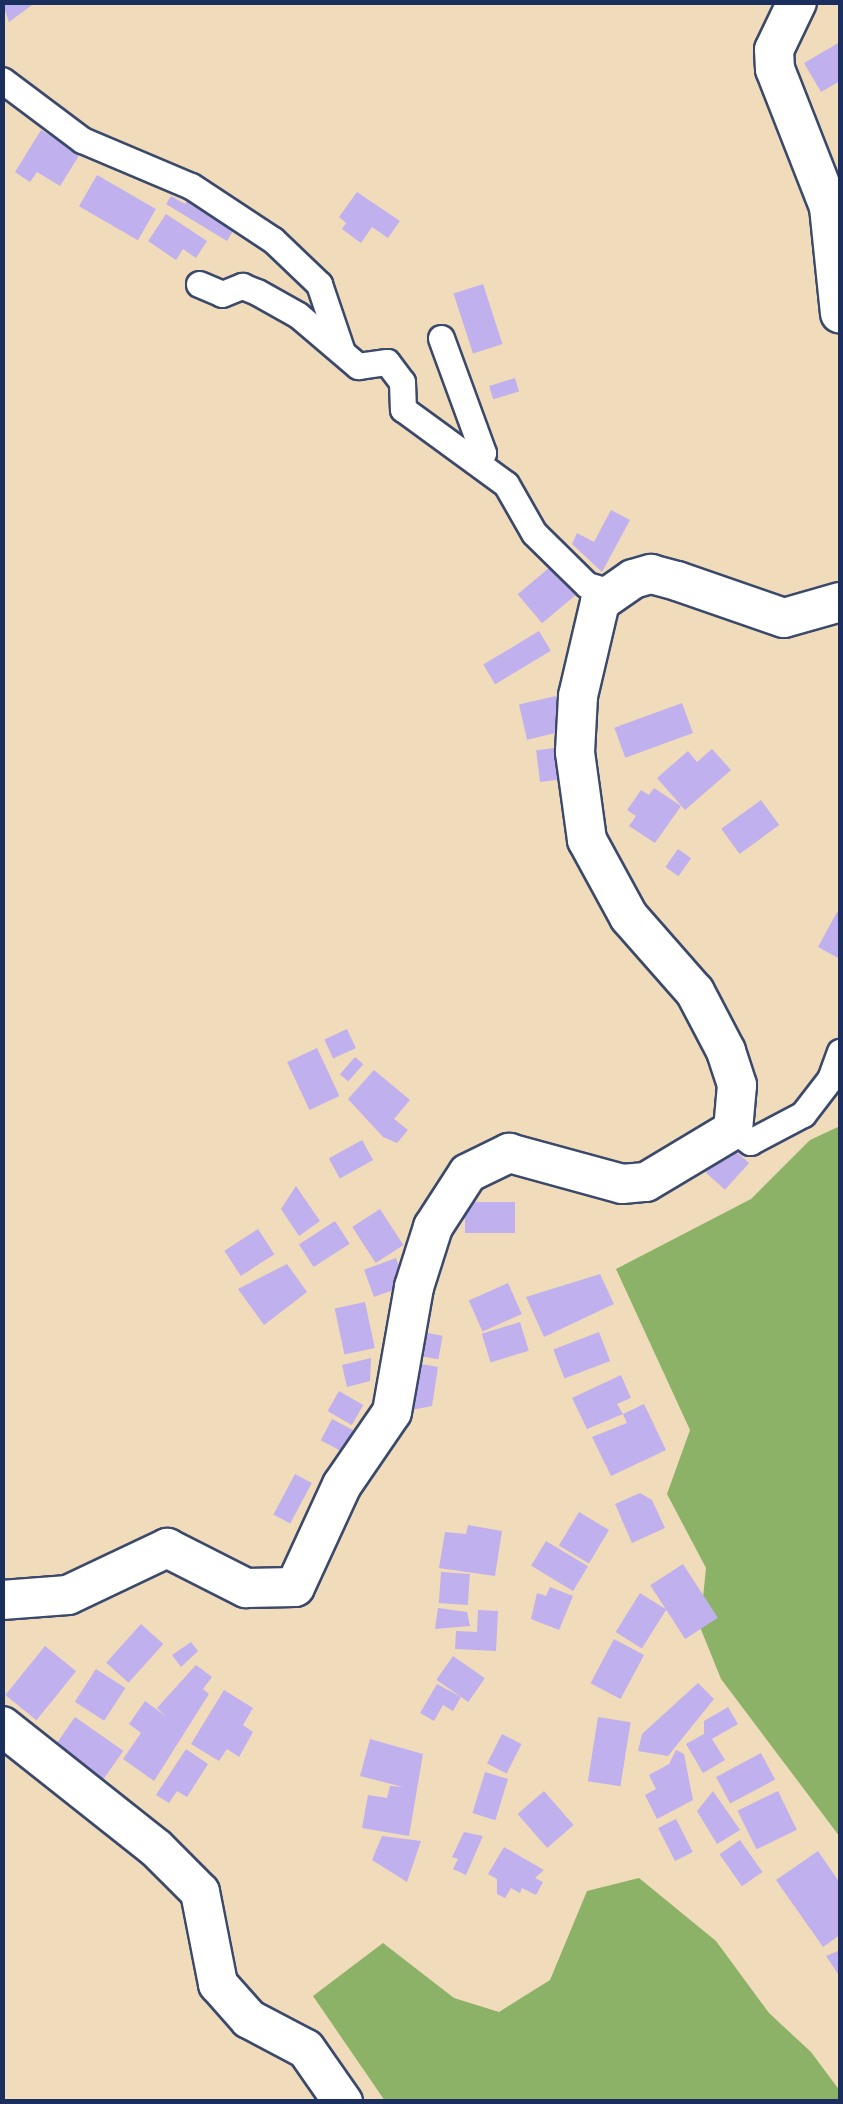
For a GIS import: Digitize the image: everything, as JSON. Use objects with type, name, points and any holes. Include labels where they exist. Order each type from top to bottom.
[{"type":"street","points":[[797,2],[774,50],[775,69],[829,207],[840,314]]},
{"type":"street","points":[[2,80],[82,140],[192,186],[273,240],[319,284],[332,334],[344,353]]},
{"type":"street","points":[[199,284],[222,294],[242,286],[257,292],[358,366],[387,362],[402,382],[404,409],[506,484],[523,518],[587,584],[608,591],[651,574],[784,618],[819,614],[840,602]]},
{"type":"street","points":[[442,338],[482,452],[478,462]]},
{"type":"street","points":[[608,591],[578,696],[575,752],[586,840],[630,918],[695,992],[726,1051],[737,1084],[733,1130]]},
{"type":"street","points":[[733,1130],[750,1142],[803,1114],[840,1052]]},
{"type":"street","points":[[2,1600],[68,1596],[167,1548],[246,1588],[296,1586],[342,1485],[392,1412],[428,1242],[468,1173],[509,1153],[622,1184],[646,1182],[733,1130]]},
{"type":"street","points":[[2,1726],[156,1848],[200,1892],[218,1984],[249,2019],[306,2049],[342,2102]]},
{"type":"green space","points":[[840,1126],[840,1837],[721,1679],[700,1627],[706,1568],[667,1494],[690,1430],[616,1269],[751,1199],[810,1140]]},
{"type":"green space","points":[[639,1878],[716,1941],[769,2013],[811,2052],[840,2091],[840,2101],[385,2101],[313,1996],[383,1943],[454,1998],[499,2012],[550,1980],[587,1891]]},
{"type":"building","points":[[2,2],[36,2],[9,22]]},
{"type":"building","points":[[840,42],[840,81],[821,92],[804,63]]},
{"type":"building","points":[[41,130],[80,154],[60,186],[37,172],[30,182],[15,172]]},
{"type":"building","points":[[97,175],[156,209],[138,240],[79,206]]},
{"type":"building","points":[[357,192],[400,221],[388,238],[372,227],[361,243],[342,229],[346,223],[339,217]]},
{"type":"building","points":[[191,195],[238,223],[227,241],[166,204],[171,196],[185,204]]},
{"type":"building","points":[[166,214],[207,241],[196,258],[183,249],[176,260],[148,241]]},
{"type":"building","points":[[483,284],[502,344],[473,353],[454,294]]},
{"type":"building","points":[[515,378],[519,391],[493,399],[489,386]]},
{"type":"building","points":[[611,510],[630,520],[602,572],[572,544],[577,533],[594,542]]},
{"type":"building","points":[[556,562],[580,591],[542,623],[518,594]]},
{"type":"building","points":[[539,631],[551,651],[495,684],[483,664]]},
{"type":"building","points":[[556,696],[564,731],[527,740],[519,705]]},
{"type":"building","points":[[682,703],[693,733],[625,758],[614,728]]},
{"type":"building","points":[[554,748],[558,780],[540,782],[536,750]]},
{"type":"building","points":[[712,749],[731,770],[685,810],[657,778],[688,751],[697,762]]},
{"type":"building","points":[[654,788],[681,806],[655,843],[629,826],[636,816],[627,810],[641,790],[649,795]]},
{"type":"building","points":[[761,800],[779,825],[740,854],[721,829]]},
{"type":"building","points":[[678,849],[691,858],[678,876],[665,867]]},
{"type":"building","points":[[837,912],[840,914],[840,959],[818,947]]},
{"type":"building","points":[[347,1029],[356,1048],[333,1059],[324,1040]]},
{"type":"building","points":[[317,1048],[339,1096],[309,1110],[287,1062]]},
{"type":"building","points":[[355,1057],[363,1064],[348,1082],[340,1074]]},
{"type":"building","points":[[374,1070],[410,1100],[394,1119],[408,1130],[397,1143],[383,1137],[348,1099]]},
{"type":"building","points":[[362,1140],[373,1160],[340,1179],[329,1158]]},
{"type":"building","points":[[729,1145],[749,1163],[725,1190],[705,1172]]},
{"type":"building","points":[[296,1186],[320,1221],[299,1236],[281,1209]]},
{"type":"building","points":[[465,1202],[515,1202],[515,1233],[465,1233]]},
{"type":"building","points":[[380,1209],[403,1245],[376,1263],[352,1227]]},
{"type":"building","points":[[335,1221],[350,1244],[314,1267],[299,1244]]},
{"type":"building","points":[[258,1229],[274,1254],[241,1276],[224,1251]]},
{"type":"building","points":[[396,1258],[406,1285],[374,1297],[364,1270]]},
{"type":"building","points":[[287,1264],[307,1292],[264,1325],[238,1289]]},
{"type":"building","points":[[600,1274],[614,1304],[544,1337],[526,1297]]},
{"type":"building","points":[[508,1283],[522,1314],[483,1332],[469,1300]]},
{"type":"building","points":[[365,1302],[375,1348],[344,1354],[335,1308]]},
{"type":"building","points":[[520,1322],[529,1351],[491,1362],[482,1334]]},
{"type":"building","points":[[416,1331],[443,1336],[438,1359],[412,1355]]},
{"type":"building","points":[[599,1332],[610,1361],[564,1379],[553,1350]]},
{"type":"building","points":[[371,1358],[370,1381],[347,1387],[342,1365]]},
{"type":"building","points":[[410,1362],[438,1367],[432,1406],[401,1412]]},
{"type":"building","points":[[621,1375],[631,1398],[617,1404],[623,1414],[587,1429],[572,1398]]},
{"type":"building","points":[[339,1391],[363,1405],[352,1425],[328,1411]]},
{"type":"building","points":[[644,1404],[666,1450],[611,1476],[592,1437],[627,1423],[623,1414]]},
{"type":"building","points":[[332,1419],[353,1430],[342,1451],[321,1440]]},
{"type":"building","points":[[295,1474],[312,1483],[290,1524],[273,1515]]},
{"type":"building","points":[[640,1493],[652,1500],[665,1528],[632,1543],[615,1504]]},
{"type":"building","points":[[579,1512],[609,1530],[589,1563],[559,1545]]},
{"type":"building","points":[[468,1525],[502,1531],[495,1576],[439,1568],[445,1532],[466,1534]]},
{"type":"building","points":[[546,1541],[588,1566],[573,1591],[531,1566]]},
{"type":"building","points":[[683,1564],[718,1618],[685,1639],[650,1585]]},
{"type":"building","points":[[441,1572],[470,1574],[468,1605],[439,1603]]},
{"type":"building","points":[[550,1587],[573,1596],[559,1630],[531,1619],[537,1593],[546,1596]]},
{"type":"building","points":[[640,1593],[666,1609],[642,1648],[616,1632]]},
{"type":"building","points":[[438,1608],[467,1612],[470,1626],[435,1629]]},
{"type":"building","points":[[478,1610],[498,1611],[496,1651],[455,1649],[456,1631],[477,1632]]},
{"type":"building","points":[[141,1624],[163,1644],[128,1683],[106,1663]]},
{"type":"building","points":[[614,1639],[644,1655],[621,1699],[591,1683]]},
{"type":"building","points":[[191,1642],[198,1651],[181,1667],[172,1655]]},
{"type":"building","points":[[45,1646],[76,1671],[36,1720],[5,1695]]},
{"type":"building","points":[[453,1656],[485,1678],[468,1702],[436,1680]]},
{"type":"building","points":[[196,1665],[212,1677],[203,1689],[209,1694],[154,1781],[123,1759],[141,1733],[129,1724],[145,1701],[167,1717],[157,1708]]},
{"type":"building","points":[[96,1669],[125,1688],[104,1721],[75,1702]]},
{"type":"building","points":[[698,1683],[714,1699],[668,1756],[638,1751],[642,1734]]},
{"type":"building","points":[[437,1684],[461,1697],[453,1711],[443,1705],[434,1721],[420,1713]]},
{"type":"building","points":[[224,1690],[253,1708],[243,1725],[253,1732],[239,1757],[227,1749],[219,1761],[191,1744]]},
{"type":"building","points":[[728,1707],[738,1724],[712,1739],[725,1760],[703,1773],[686,1744],[704,1734],[704,1721]]},
{"type":"building","points":[[75,1717],[123,1751],[103,1780],[55,1746]]},
{"type":"building","points":[[598,1717],[631,1722],[620,1786],[588,1781]]},
{"type":"building","points":[[502,1734],[522,1744],[507,1773],[487,1763]]},
{"type":"building","points":[[370,1739],[423,1754],[409,1836],[362,1828],[368,1795],[387,1798],[390,1786],[403,1787],[360,1776]]},
{"type":"building","points":[[186,1749],[208,1764],[187,1797],[177,1791],[169,1803],[156,1795]]},
{"type":"building","points":[[676,1750],[684,1754],[693,1800],[657,1819],[645,1795],[656,1789],[649,1775],[669,1764]]},
{"type":"building","points":[[761,1753],[775,1779],[730,1803],[716,1777]]},
{"type":"building","points":[[485,1772],[508,1779],[495,1820],[472,1813]]},
{"type":"building","points":[[544,1791],[574,1825],[547,1848],[518,1814]]},
{"type":"building","points":[[713,1791],[740,1830],[717,1844],[697,1811]]},
{"type":"building","points":[[778,1791],[797,1830],[756,1849],[738,1811]]},
{"type":"building","points":[[676,1819],[693,1852],[675,1861],[658,1828]]},
{"type":"building","points":[[464,1832],[483,1836],[466,1875],[453,1869],[458,1859],[452,1857]]},
{"type":"building","points":[[382,1836],[421,1841],[407,1882],[372,1860]]},
{"type":"building","points":[[740,1840],[762,1872],[742,1886],[720,1854]]},
{"type":"building","points":[[504,1847],[544,1870],[535,1878],[543,1882],[536,1895],[522,1888],[520,1893],[511,1888],[505,1898],[497,1894],[497,1879],[488,1874]]},
{"type":"building","points":[[818,1851],[840,1883],[840,1935],[823,1947],[776,1880]]},
{"type":"building","points":[[840,1950],[840,1977],[826,1956]]}]
